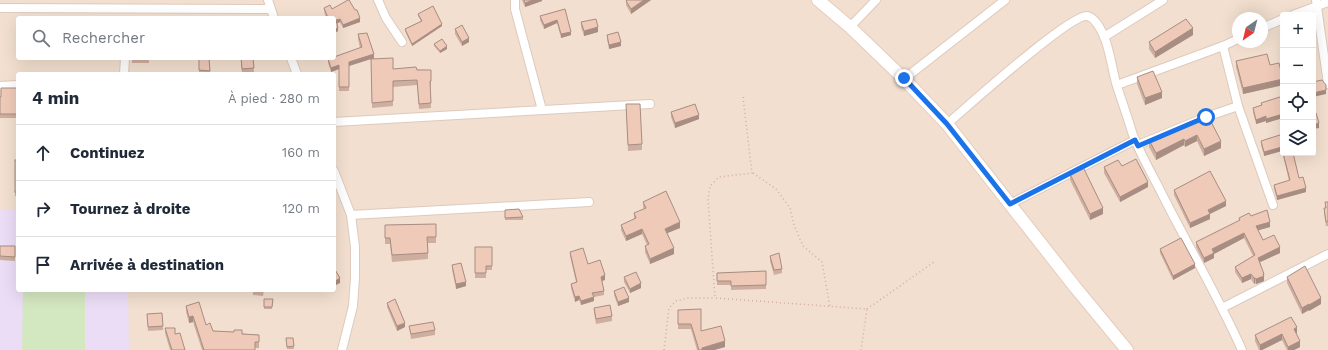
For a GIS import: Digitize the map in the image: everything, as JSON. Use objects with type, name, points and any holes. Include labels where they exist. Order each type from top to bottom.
[{"type":"street","points":[[268,0],[273,16]]},
{"type":"street","points":[[378,0],[386,18],[402,42]]},
{"type":"street","points":[[515,0],[542,110]]},
{"type":"street","points":[[818,0],[850,27],[904,78],[947,124],[1075,287],[1127,350]]},
{"type":"street","points":[[850,27],[876,0]]},
{"type":"street","points":[[1104,37],[1163,0]]},
{"type":"street","points":[[904,78],[1003,1]]},
{"type":"street","points":[[1299,12],[1316,3],[1328,2]]},
{"type":"street","points":[[1316,3],[1328,84]]},
{"type":"street","points":[[0,8],[270,9]]},
{"type":"street","points":[[135,16],[136,9]]},
{"type":"street","points":[[947,124],[1019,62],[1076,20],[1084,16],[1088,16],[1096,22],[1104,37],[1117,85],[1136,143],[1222,308],[1242,350]]},
{"type":"street","points":[[1268,25],[1280,20]]},
{"type":"street","points":[[1117,85],[1232,42]]},
{"type":"street","points":[[1223,46],[1238,106],[1273,205]]},
{"type":"street","points":[[124,72],[125,60]]},
{"type":"street","points":[[292,60],[296,72]]},
{"type":"street","points":[[0,86],[16,85]]},
{"type":"street","points":[[336,122],[650,104]]},
{"type":"street","points":[[1010,204],[1136,143],[1238,106]]},
{"type":"street","points":[[336,176],[351,215],[355,247],[353,306],[342,350]]},
{"type":"street","points":[[351,215],[589,202]]},
{"type":"street","points":[[1222,308],[1328,254]]},
{"type":"path","points":[[743,97],[752,173]]},
{"type":"path","points":[[715,298],[708,199],[710,186],[718,178],[752,173],[776,189],[790,208],[794,225],[803,246],[822,262],[830,307]]},
{"type":"path","points":[[664,350],[669,308],[676,301],[688,298],[715,298],[867,309],[934,262]]},
{"type":"path","points":[[861,350],[867,309]]},
{"type":"shaded area","points":[[0,0],[1328,0],[1328,350],[0,350]]},
{"type":"shaded area","points":[[0,210],[16,210],[16,292],[128,292],[129,350],[0,350]]},
{"type":"green space","points":[[23,292],[85,292],[85,350],[22,350]]},
{"type":"building","points":[[349,0],[355,10],[357,10],[360,18],[343,25],[340,19],[336,20],[336,16],[327,16],[324,8],[330,5],[332,9]]},
{"type":"building","points":[[524,0],[533,0],[525,3]]},
{"type":"building","points":[[644,0],[631,9],[626,1]]},
{"type":"building","points":[[433,6],[442,24],[412,44],[405,29],[422,21],[418,14]]},
{"type":"building","points":[[565,9],[571,32],[561,34],[557,20],[544,25],[540,16]]},
{"type":"building","points":[[596,19],[598,27],[584,31],[581,22]]},
{"type":"building","points":[[1186,19],[1193,28],[1155,52],[1149,42]]},
{"type":"building","points":[[462,25],[469,38],[462,42],[455,29]]},
{"type":"building","points":[[618,32],[621,42],[609,45],[607,35]]},
{"type":"building","points":[[367,33],[374,54],[349,62],[349,87],[339,87],[339,65],[331,68],[328,60],[336,60],[336,56],[362,47],[358,34]]},
{"type":"building","points":[[442,39],[447,46],[440,51],[434,44]]},
{"type":"building","points":[[1267,54],[1270,65],[1279,63],[1280,80],[1243,88],[1236,61]]},
{"type":"building","points":[[393,58],[393,69],[416,67],[417,70],[431,70],[431,103],[419,104],[417,80],[393,81],[393,101],[372,103],[371,59]]},
{"type":"building","points":[[199,60],[209,60],[210,71],[199,70]]},
{"type":"building","points":[[241,60],[253,60],[254,68],[242,69]]},
{"type":"building","points":[[1153,71],[1162,92],[1145,98],[1137,77]]},
{"type":"building","points":[[1322,80],[1326,85],[1326,90],[1316,92],[1316,81]]},
{"type":"building","points":[[1,88],[16,88],[16,114],[0,114]]},
{"type":"building","points":[[1280,97],[1280,115],[1266,119],[1266,116],[1256,120],[1253,108],[1262,105],[1261,103]]},
{"type":"building","points":[[626,104],[640,104],[642,144],[628,145]]},
{"type":"building","points":[[695,104],[699,115],[675,123],[671,112]]},
{"type":"building","points":[[1316,113],[1319,123],[1316,124]]},
{"type":"building","points":[[1208,116],[1221,141],[1204,149],[1197,135],[1185,141],[1184,139],[1156,153],[1149,140]]},
{"type":"building","points":[[1280,135],[1280,148],[1264,152],[1261,141]]},
{"type":"building","points":[[1284,156],[1294,156],[1299,178],[1303,177],[1306,188],[1277,196],[1274,185],[1290,180]]},
{"type":"building","points":[[1136,159],[1148,182],[1120,197],[1104,167],[1118,160],[1122,166]]},
{"type":"building","points":[[15,160],[16,160],[16,192]]},
{"type":"building","points":[[1083,167],[1103,208],[1090,214],[1070,174]]},
{"type":"building","points":[[1210,171],[1226,201],[1208,210],[1210,214],[1190,223],[1174,190]]},
{"type":"building","points":[[666,191],[680,222],[665,229],[674,248],[650,259],[645,246],[649,244],[642,229],[626,236],[621,225],[636,218],[634,213],[646,208],[643,202]]},
{"type":"building","points":[[1325,202],[1328,202],[1328,221],[1326,222],[1324,208],[1326,208]]},
{"type":"building","points":[[519,209],[523,217],[505,218],[505,210]]},
{"type":"building","points":[[1267,210],[1270,222],[1256,226],[1263,240],[1274,235],[1280,247],[1258,258],[1264,276],[1256,279],[1251,274],[1242,278],[1235,267],[1255,255],[1244,233],[1212,249],[1214,253],[1204,258],[1196,242],[1240,220],[1239,218],[1249,213],[1251,216]]},
{"type":"building","points":[[436,224],[436,237],[427,237],[428,253],[392,255],[390,238],[385,238],[385,225]]},
{"type":"building","points":[[1181,238],[1195,264],[1173,276],[1160,249]]},
{"type":"building","points":[[0,246],[15,246],[15,257],[0,256]]},
{"type":"building","points":[[475,247],[492,247],[492,266],[486,266],[486,273],[475,273]]},
{"type":"building","points":[[583,248],[588,264],[600,260],[605,275],[601,277],[604,291],[592,293],[594,297],[581,301],[579,296],[575,297],[571,284],[577,282],[570,252]]},
{"type":"building","points":[[779,253],[782,269],[774,270],[770,256]]},
{"type":"building","points":[[461,263],[466,282],[456,284],[452,265]]},
{"type":"building","points":[[1305,266],[1321,298],[1302,308],[1287,277]]},
{"type":"building","points":[[336,271],[340,278],[336,281]]},
{"type":"building","points":[[766,271],[766,285],[731,286],[731,281],[717,281],[717,273]]},
{"type":"building","points":[[636,272],[641,283],[630,289],[624,277]]},
{"type":"building","points":[[624,287],[629,298],[618,302],[614,291]]},
{"type":"building","points":[[264,299],[273,299],[272,307],[264,307]]},
{"type":"building","points":[[395,299],[405,323],[397,326],[387,303]]},
{"type":"building","points":[[199,302],[206,325],[210,323],[213,331],[234,332],[234,330],[242,330],[242,334],[259,335],[259,342],[255,342],[255,350],[204,350],[193,316],[189,317],[186,306]]},
{"type":"building","points":[[610,305],[612,316],[596,319],[594,308]]},
{"type":"building","points":[[701,309],[701,331],[721,326],[725,341],[699,350],[691,324],[678,324],[678,310]]},
{"type":"building","points":[[162,313],[163,326],[148,327],[147,314]]},
{"type":"building","points":[[1291,317],[1297,327],[1294,329],[1300,341],[1288,347],[1282,334],[1260,345],[1255,335]]},
{"type":"building","points":[[433,322],[435,330],[411,334],[409,326]]},
{"type":"building","points":[[165,328],[175,328],[175,334],[180,333],[185,350],[172,350]]},
{"type":"building","points":[[286,338],[293,338],[294,346],[287,347]]},
{"type":"route","points":[[904,78],[947,124],[1010,204],[1135,140],[1138,146],[1206,117]]}]
